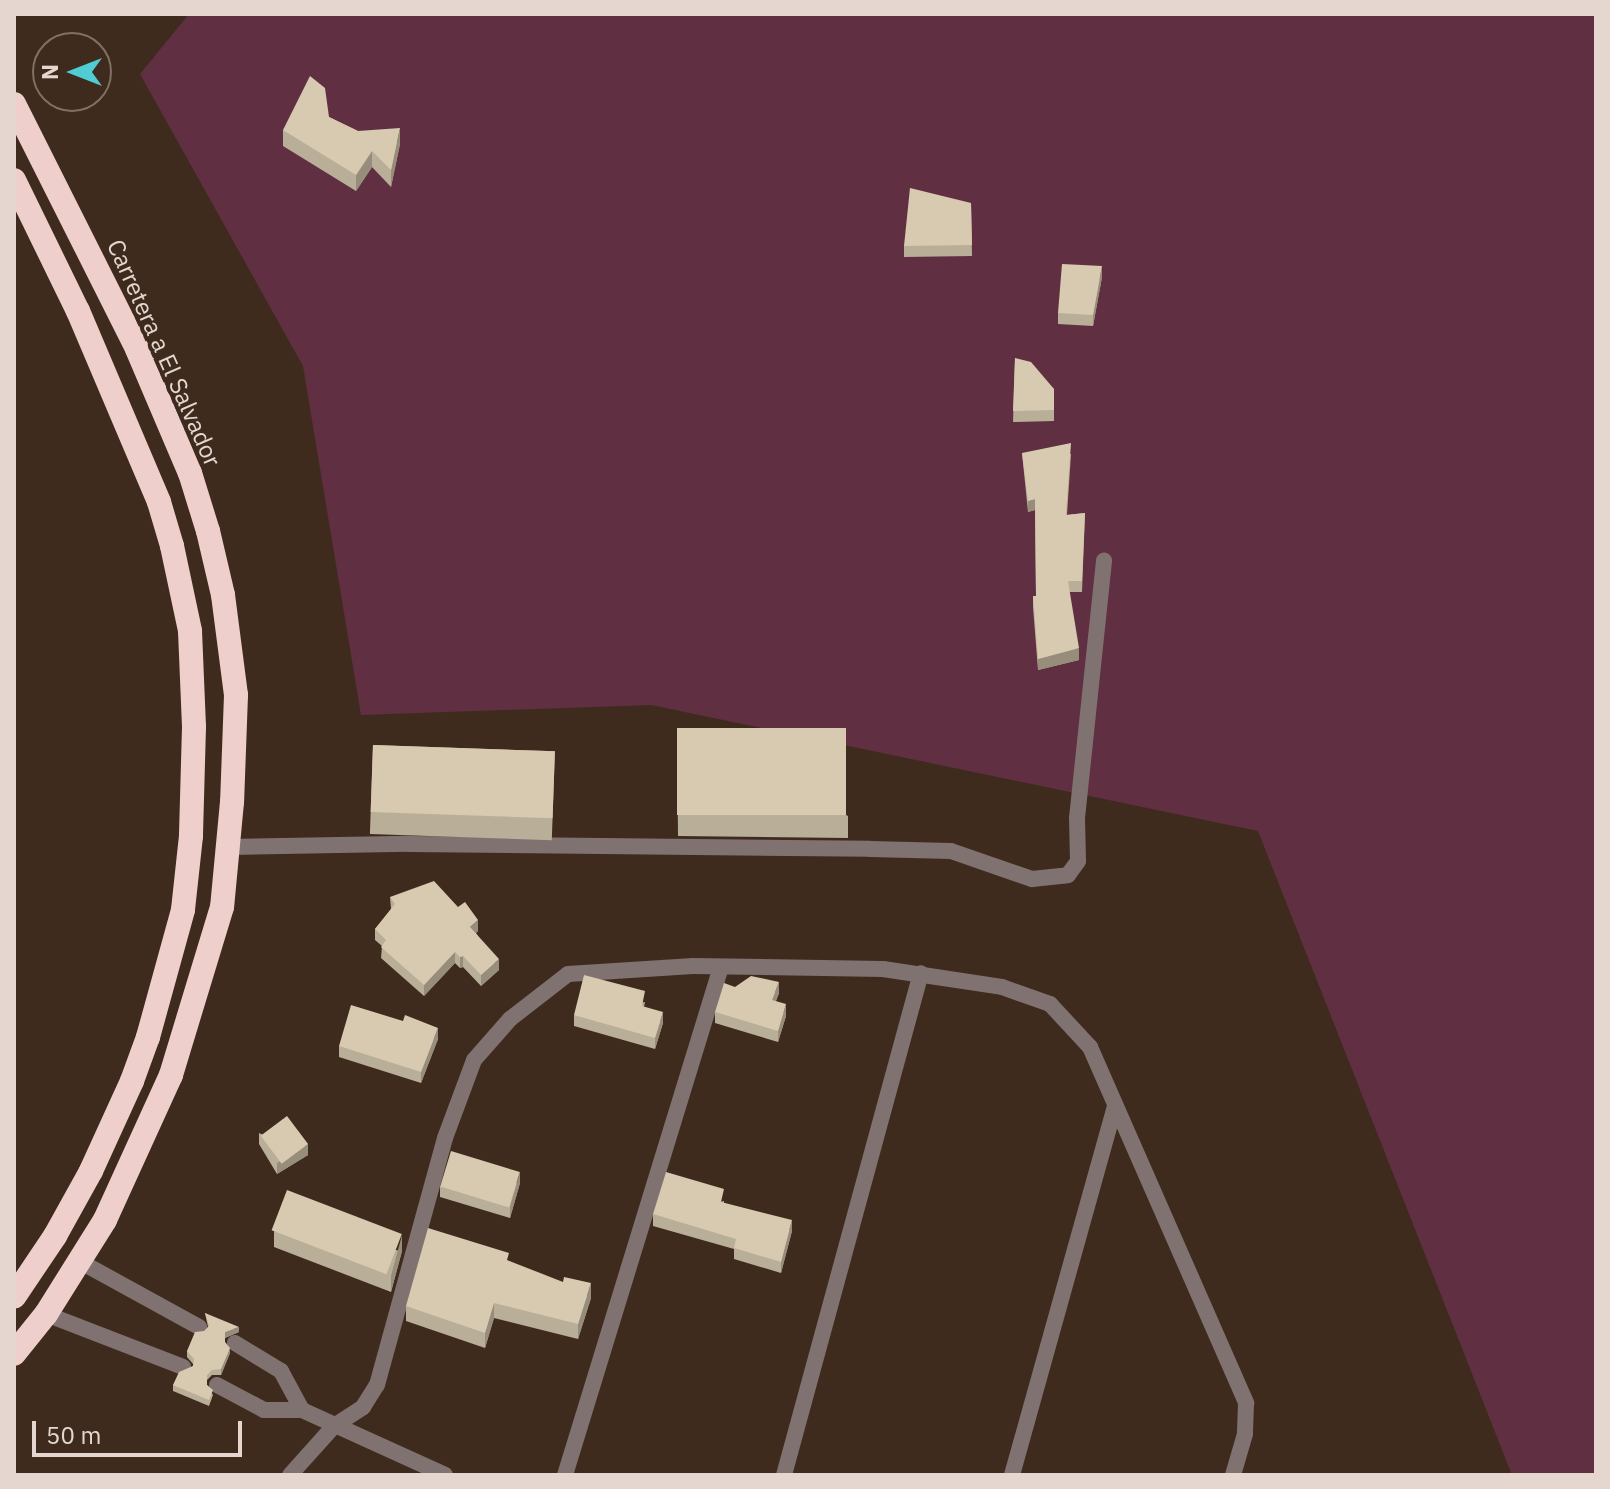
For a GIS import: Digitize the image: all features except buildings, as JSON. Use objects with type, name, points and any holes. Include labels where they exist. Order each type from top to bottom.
[{"type":"highway","name":"Carretera a El Salvador","points":[[14,104],[137,349],[179,446],[208,531],[232,646],[236,695],[229,847],[222,907],[211,954],[171,1075],[111,1209],[46,1314],[14,1354]]},
{"type":"highway","points":[[14,180],[78,311],[159,502],[190,631],[194,727],[191,836],[183,910],[148,1037],[91,1171],[55,1236],[14,1297]]},
{"type":"street","points":[[229,847],[409,844],[951,851],[1032,879],[1068,875],[1078,861],[1077,818],[1104,560]]},
{"type":"street","points":[[565,1475],[721,967]]},
{"type":"street","points":[[290,1475],[334,1426],[363,1407],[377,1385],[445,1138],[474,1060],[510,1019],[568,974],[721,967],[883,969],[921,973],[1002,987],[1050,1004],[1090,1047],[1246,1403],[1245,1434],[1233,1475]]},
{"type":"street","points":[[784,1475],[921,973]]},
{"type":"street","points":[[1012,1475],[1115,1107]]},
{"type":"street","points":[[79,1261],[199,1327]]},
{"type":"street","points":[[46,1314],[183,1367]]},
{"type":"street","points":[[235,1343],[281,1371],[302,1410]]},
{"type":"street","points":[[217,1385],[264,1410],[302,1410],[445,1475]]},
{"type":"shaded area","points":[[189,14],[1596,14],[1596,1475],[1512,1475],[1258,831],[651,705],[361,715],[303,366],[140,74]]}]
